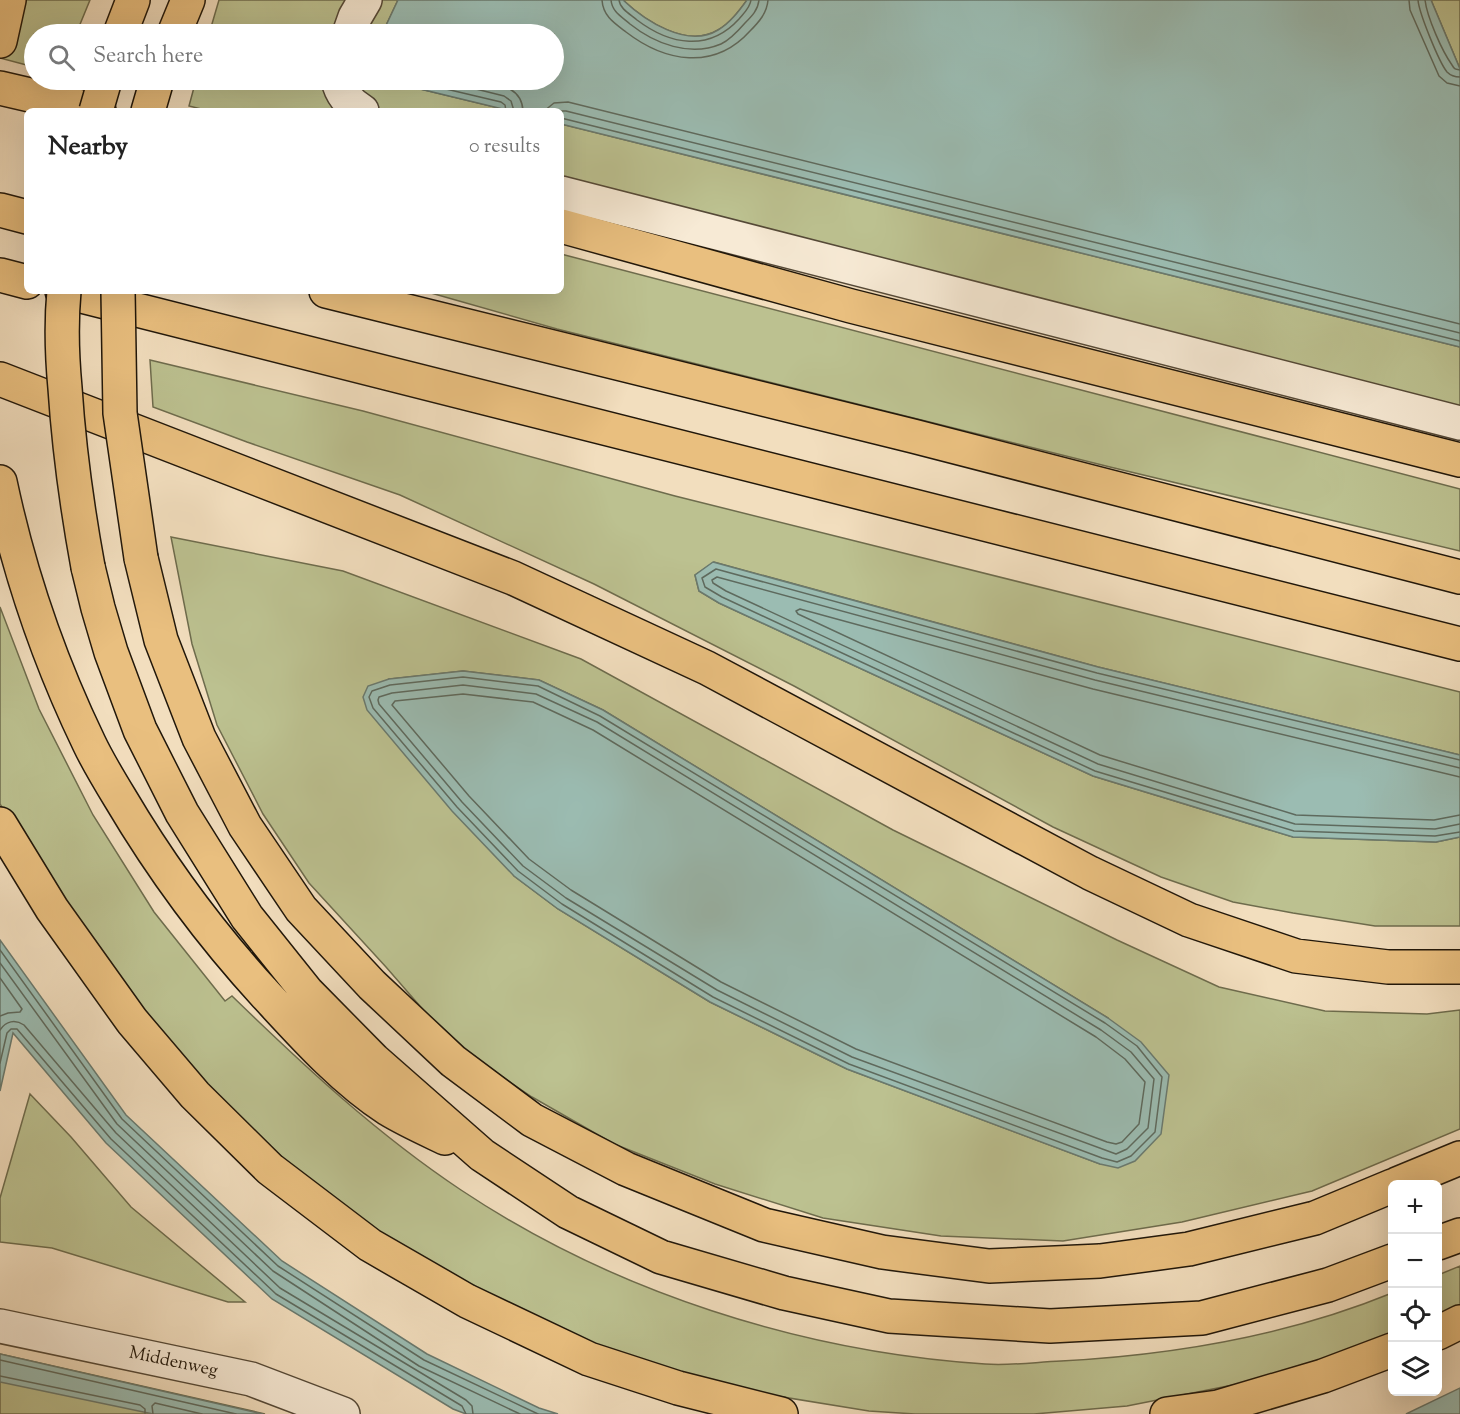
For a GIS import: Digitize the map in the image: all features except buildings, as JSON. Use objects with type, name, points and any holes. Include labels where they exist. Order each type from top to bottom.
[{"type":"highway","points":[[0,40],[9,0]]},
{"type":"highway","points":[[124,24],[133,0]]},
{"type":"highway","points":[[0,88],[85,108]]},
{"type":"highway","points":[[99,108],[103,90]]},
{"type":"highway","points":[[149,108],[154,90]]},
{"type":"highway","points":[[0,210],[24,216]]},
{"type":"highway","points":[[567,228],[851,306],[1460,460]]},
{"type":"highway","points":[[0,275],[24,281]]},
{"type":"highway","points":[[63,294],[63,369],[70,462],[88,567],[111,652],[140,730],[182,813],[246,917],[276,956],[374,1060],[482,1155],[568,1212],[661,1257],[784,1293],[890,1316],[1050,1326],[1202,1318],[1328,1285],[1388,1262]]},
{"type":"highway","points":[[75,294],[1460,644]]},
{"type":"highway","points":[[118,294],[120,413],[141,558],[161,640],[199,738],[245,826],[301,909],[372,985],[453,1061],[532,1120],[626,1169],[764,1225],[882,1252],[989,1266],[1100,1261],[1189,1249],[1316,1218],[1388,1188]]},
{"type":"highway","points":[[338,294],[913,436],[1460,577]]},
{"type":"highway","points":[[0,379],[513,578],[707,668],[1090,873],[1189,920],[1296,956],[1388,967],[1460,967]]},
{"type":"highway","points":[[0,482],[23,573],[49,651],[89,745],[167,874],[238,965],[317,1049],[356,1084],[386,1108],[405,1119],[482,1155]]},
{"type":"highway","points":[[0,824],[52,909],[132,1021],[195,1095],[270,1169],[370,1245],[467,1301],[589,1359],[678,1388],[781,1414]]},
{"type":"highway","points":[[1409,1180],[1460,1158]]},
{"type":"highway","points":[[1442,1241],[1460,1234]]},
{"type":"highway","points":[[1442,1331],[1460,1322]]},
{"type":"highway","points":[[1167,1414],[1218,1407],[1323,1376],[1388,1352]]},
{"type":"street","points":[[353,24],[365,0]]},
{"type":"street","points":[[342,90],[344,97],[356,108]]},
{"type":"street","points":[[564,194],[1460,423]]},
{"type":"street","points":[[567,228],[657,218]]},
{"type":"street","name":"Middenweg","points":[[0,1326],[251,1379],[343,1414]]},
{"type":"green space","points":[[0,0],[90,0],[80,24],[24,24],[24,64],[0,58]]},
{"type":"green space","points":[[219,0],[398,0],[387,24],[212,24]]},
{"type":"green space","points":[[623,0],[747,0],[718,30],[706,35],[693,36],[667,30],[642,16]]},
{"type":"green space","points":[[1431,0],[1460,0],[1460,69]]},
{"type":"green space","points":[[193,90],[424,90],[499,108],[197,108],[189,106]]},
{"type":"green space","points":[[564,125],[1460,347],[1460,432],[564,203]]},
{"type":"green space","points":[[564,255],[1460,489],[1460,551],[1110,467],[557,329],[434,294],[564,294]]},
{"type":"green space","points":[[150,360],[363,411],[675,496],[1460,692],[1460,755],[1098,667],[714,562],[695,575],[699,591],[719,603],[1093,776],[1293,837],[1436,842],[1460,837],[1460,926],[1375,926],[1293,913],[1233,902],[1161,877],[1053,827],[794,686],[594,584],[400,495],[153,407]]},
{"type":"green space","points":[[171,537],[343,571],[581,659],[893,830],[1117,940],[1219,987],[1325,1011],[1427,1014],[1460,1010],[1460,1129],[1312,1191],[1182,1222],[1063,1241],[941,1236],[823,1218],[715,1184],[614,1144],[532,1097],[452,1043],[309,883],[263,814],[217,725],[192,644]],"holes":[[[463,671],[539,680],[603,710],[1108,1018],[1100,1164],[847,1069],[710,1002],[558,909],[514,876],[389,679]]]},
{"type":"green space","points":[[0,607],[39,709],[93,815],[154,912],[225,1001],[232,996],[286,1048],[371,1122],[461,1190],[520,1226],[582,1259],[646,1287],[712,1311],[779,1331],[847,1346],[916,1357],[985,1364],[1004,1365],[1146,1354],[1230,1341],[1312,1321],[1388,1294],[1388,1337],[1253,1381],[1127,1406],[1034,1414],[915,1414],[869,1411],[752,1392],[647,1365],[551,1328],[455,1281],[380,1233],[302,1175],[227,1107],[163,1039],[51,884],[0,804]]},
{"type":"green space","points":[[30,1094],[71,1137],[131,1207],[245,1302],[228,1302],[52,1248],[0,1242],[0,1198]]},
{"type":"green space","points":[[1460,1266],[1460,1309],[1442,1316],[1442,1288],[1442,1273]]},
{"type":"green space","points":[[0,1354],[248,1410],[265,1414],[0,1414]]},
{"type":"water","points":[[398,0],[623,0],[642,16],[667,30],[693,36],[706,35],[718,30],[747,0],[1431,0],[1460,69],[1460,347],[564,125],[564,108],[499,108],[424,90],[564,90],[564,24],[387,24]]},
{"type":"water","points":[[713,562],[1098,667],[1460,755],[1460,837],[1436,842],[1293,837],[1093,776],[719,603],[699,591],[695,575]]},
{"type":"water","points":[[463,671],[539,680],[603,710],[1108,1018],[1141,1042],[1169,1075],[1161,1134],[1135,1161],[1118,1168],[1100,1164],[847,1069],[710,1002],[558,909],[514,876],[452,811],[367,710],[363,697],[368,686],[389,679]]},
{"type":"water","points":[[0,940],[126,1115],[282,1261],[427,1354],[539,1408],[558,1414],[466,1414],[453,1409],[272,1299],[106,1143],[13,1033],[0,1091]]},
{"type":"water","points":[[0,1354],[263,1414],[153,1414],[0,1382]]},
{"type":"water","points":[[1460,1388],[1460,1414],[1406,1414]]}]
